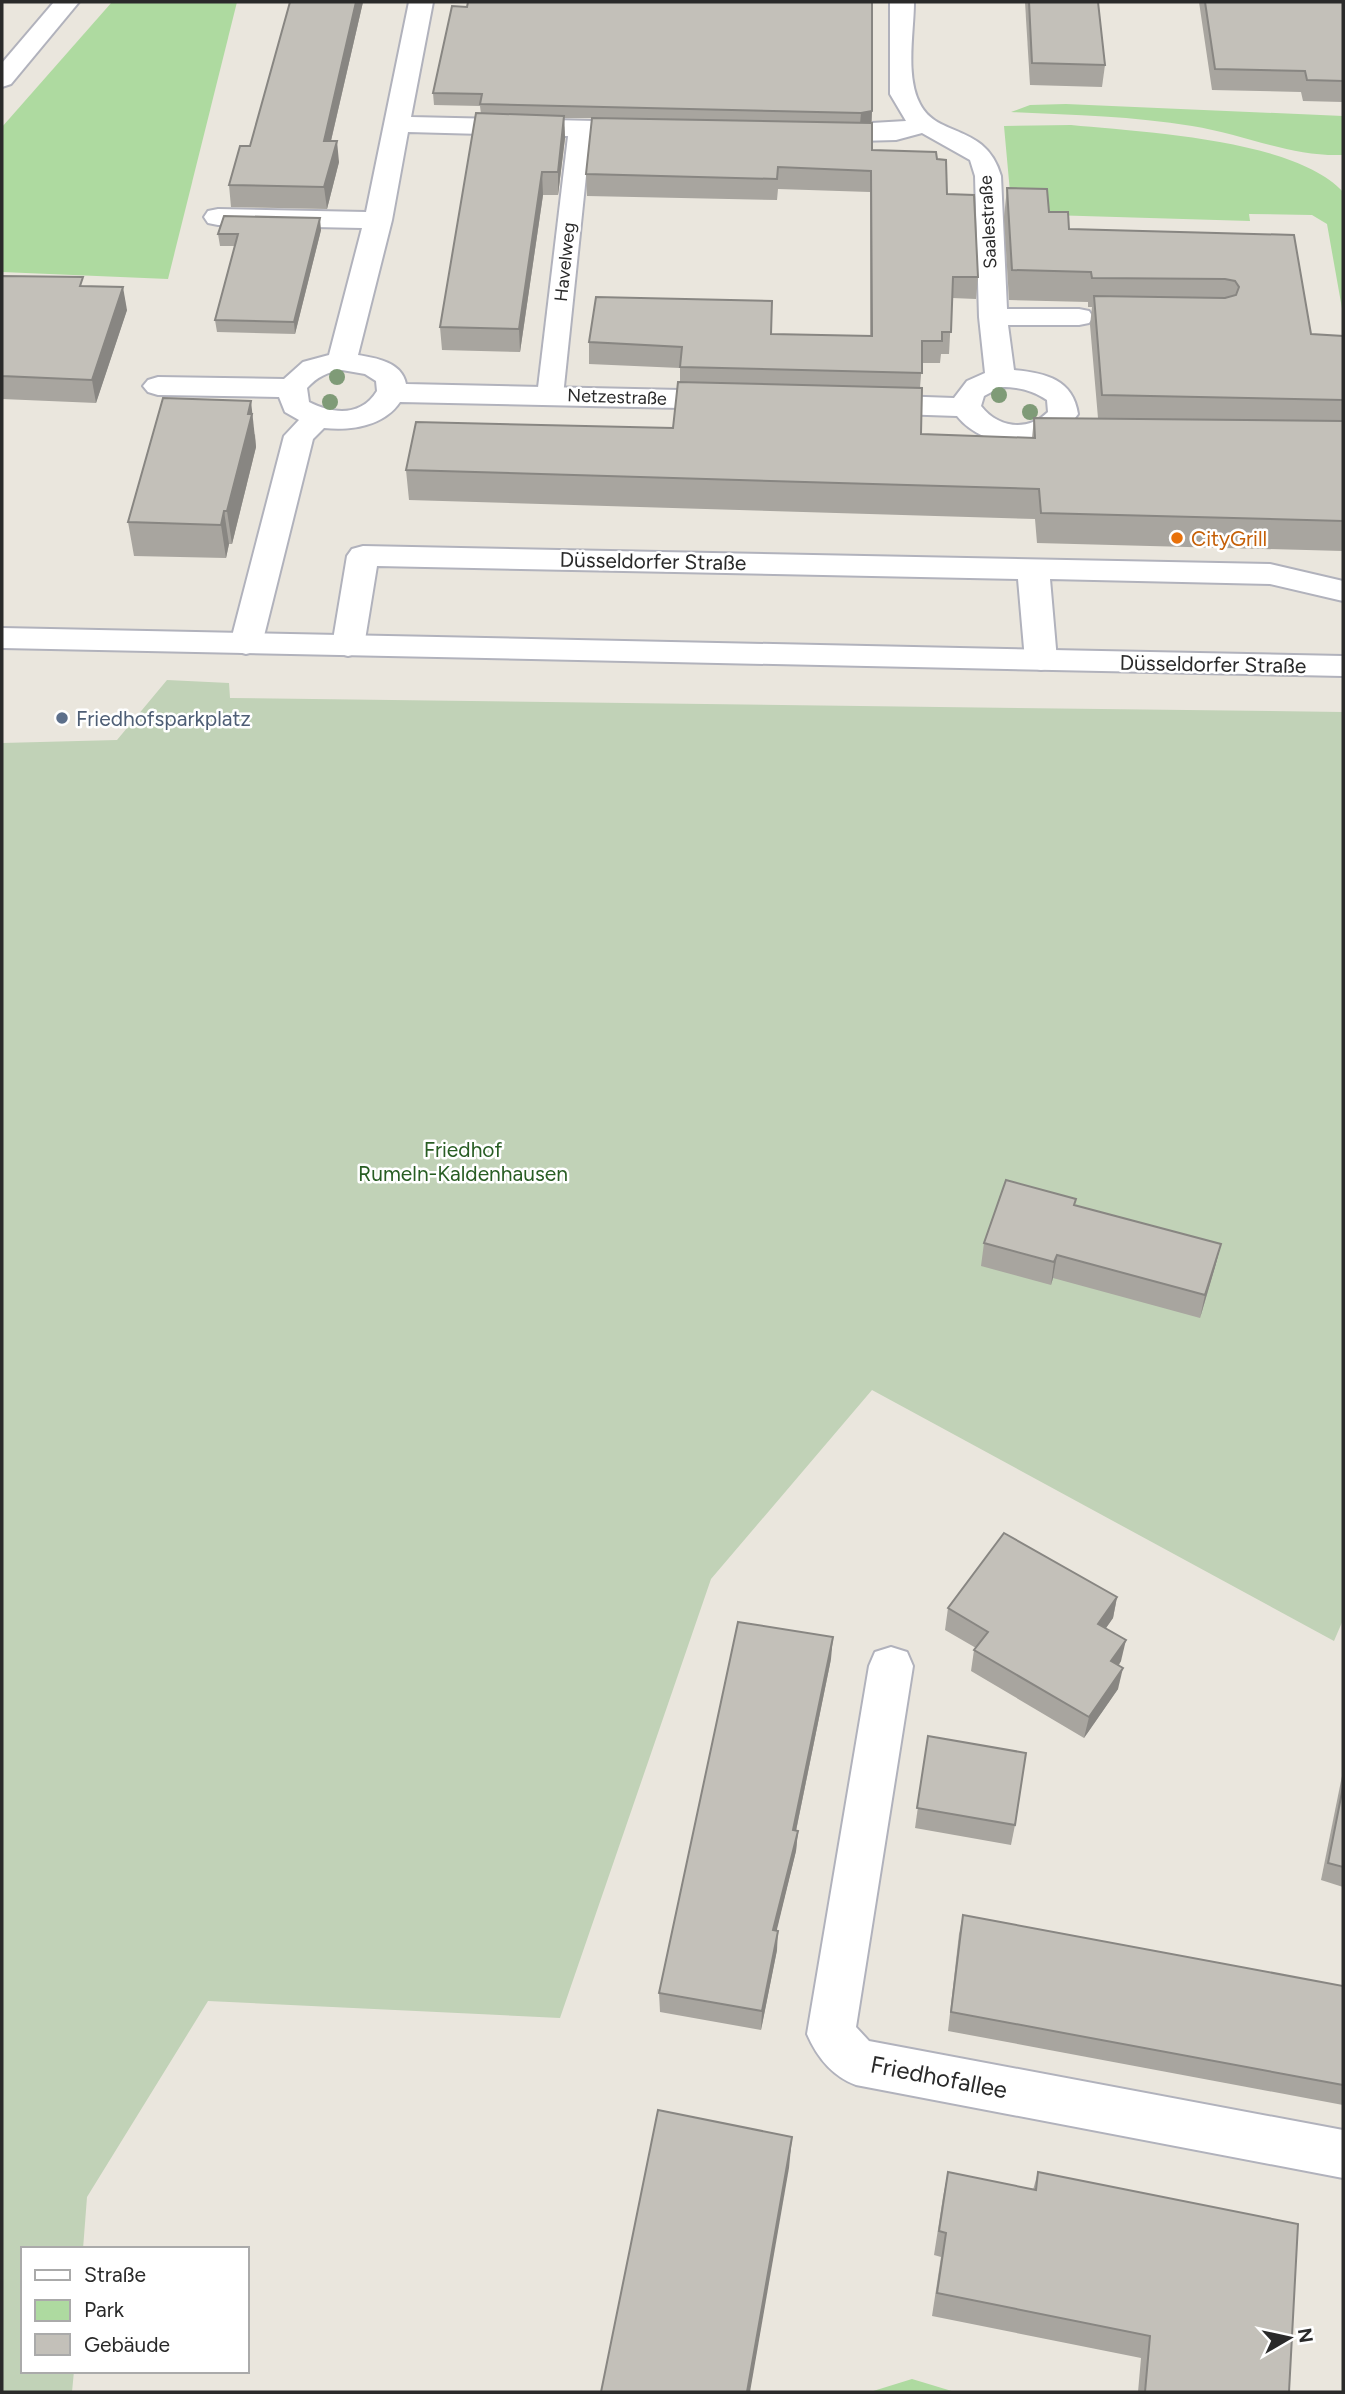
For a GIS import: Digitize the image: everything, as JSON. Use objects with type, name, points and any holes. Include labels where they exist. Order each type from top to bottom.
[{"type":"street","points":[[2,79],[67,2]]},
{"type":"street","points":[[342,361],[378,220],[421,2]]},
{"type":"street","name":"Saalestraße","points":[[902,2],[903,95],[912,113],[926,124],[961,141],[982,158],[988,176],[993,317],[1000,378]]},
{"type":"street","points":[[397,124],[660,130]]},
{"type":"street","points":[[793,133],[860,135],[896,132],[926,124]]},
{"type":"street","points":[[218,218],[378,220]]},
{"type":"street","points":[[993,317],[1091,317]]},
{"type":"street","points":[[158,386],[292,388],[310,369],[342,361],[375,366],[386,373],[393,383],[394,393],[389,402],[366,416],[350,420],[318,418],[296,405],[292,388]]},
{"type":"street","points":[[1000,378],[1024,378],[1048,386],[1061,397],[1066,427],[1030,434],[1002,433],[973,418],[966,407],[968,394],[979,384],[1000,378]]},
{"type":"street","name":"Netzestraße","points":[[394,393],[758,401]]},
{"type":"street","points":[[841,403],[966,407]]},
{"type":"street","points":[[246,644],[299,436],[318,418]]},
{"type":"street","name":"Düsseldorfer Straße","points":[[348,646],[363,556],[1033,567],[1270,574],[1343,591]]},
{"type":"street","points":[[1033,567],[1041,660]]},
{"type":"street","name":"Düsseldorfer Straße","points":[[2,638],[1343,666]]},
{"type":"street","name":"Friedhofallee","points":[[891,1666],[831,2034],[856,2062],[1343,2154]]},
{"type":"lane","name":"Havelweg","points":[[551,396],[580,128]]},
{"type":"green space","points":[[112,2],[237,2],[168,279],[2,272],[2,127]]},
{"type":"green space","points":[[1066,104],[1343,116],[1343,155],[1286,149],[1211,130],[1147,120],[1011,112],[1030,105]]},
{"type":"green space","points":[[1071,125],[1216,141],[1290,160],[1320,174],[1343,192],[1343,314],[1327,224],[1312,215],[1249,214],[1250,221],[1012,214],[1004,126]]},
{"type":"green space","name":"Friedhof Rumeln-Kaldenhausen","points":[[167,680],[229,683],[230,698],[1343,712],[1343,1620],[1334,1641],[872,1390],[711,1579],[560,2018],[208,2001],[87,2197],[83,2247],[21,2247],[21,2373],[74,2373],[72,2392],[2,2392],[2,743],[117,740]]},
{"type":"green space","points":[[912,2379],[955,2392],[870,2392]]},
{"type":"building","points":[[290,2],[356,2],[324,141],[337,141],[324,187],[229,185],[240,146],[250,146]]},
{"type":"building","points":[[468,2],[872,2],[872,111],[861,113],[480,104],[482,94],[433,93],[452,6],[467,7]]},
{"type":"building","points":[[1029,2],[1098,2],[1105,65],[1032,63]]},
{"type":"building","points":[[1205,2],[1343,2],[1343,81],[1307,80],[1305,71],[1215,69]]},
{"type":"building","points":[[476,113],[564,116],[558,172],[542,172],[519,329],[440,327]]},
{"type":"building","points":[[592,118],[872,123],[872,150],[936,152],[937,159],[946,160],[947,194],[974,195],[978,277],[953,277],[951,332],[942,332],[942,341],[922,341],[922,373],[680,367],[682,347],[589,342],[596,297],[772,301],[771,334],[872,336],[871,171],[778,167],[777,179],[586,174]]},
{"type":"building","points":[[1007,188],[1047,189],[1049,212],[1068,212],[1069,229],[1294,235],[1311,334],[1343,336],[1343,400],[1102,395],[1094,296],[1225,298],[1236,295],[1239,287],[1235,281],[1225,279],[1092,278],[1091,272],[1012,270]]},
{"type":"building","points":[[224,216],[320,218],[294,322],[215,320],[238,234],[218,234]]},
{"type":"building","points":[[2,276],[83,277],[80,286],[123,287],[92,380],[2,376]]},
{"type":"building","points":[[678,382],[922,388],[921,434],[1035,438],[1034,418],[1343,421],[1343,521],[1041,513],[1039,489],[406,470],[416,422],[673,428]]},
{"type":"building","points":[[163,398],[251,401],[248,414],[252,414],[221,525],[128,522]]},
{"type":"building","points":[[1006,1180],[1076,1199],[1074,1205],[1221,1244],[1205,1295],[1057,1255],[1054,1262],[984,1243]]},
{"type":"building","points":[[1004,1533],[1117,1597],[1098,1624],[1126,1640],[1111,1661],[1123,1668],[1089,1717],[974,1650],[988,1632],[948,1608]]},
{"type":"building","points":[[738,1622],[833,1637],[793,1830],[798,1831],[773,1930],[778,1931],[762,2011],[659,1993]]},
{"type":"building","points":[[928,1736],[1026,1753],[1015,1825],[917,1808]]},
{"type":"building","points":[[1343,1787],[1343,1867],[1328,1863]]},
{"type":"building","points":[[963,1915],[1343,1986],[1343,2085],[951,2012]]},
{"type":"building","points":[[658,2110],[792,2137],[747,2392],[601,2392]]},
{"type":"building","points":[[948,2172],[1036,2190],[1038,2172],[1298,2224],[1289,2392],[1145,2392],[1150,2336],[937,2293],[946,2233],[939,2231]]},
{"type":"place","name":"CityGrill","points":[[1177,538]]},
{"type":"place","name":"Friedhofsparkplatz","points":[[62,718]]}]
